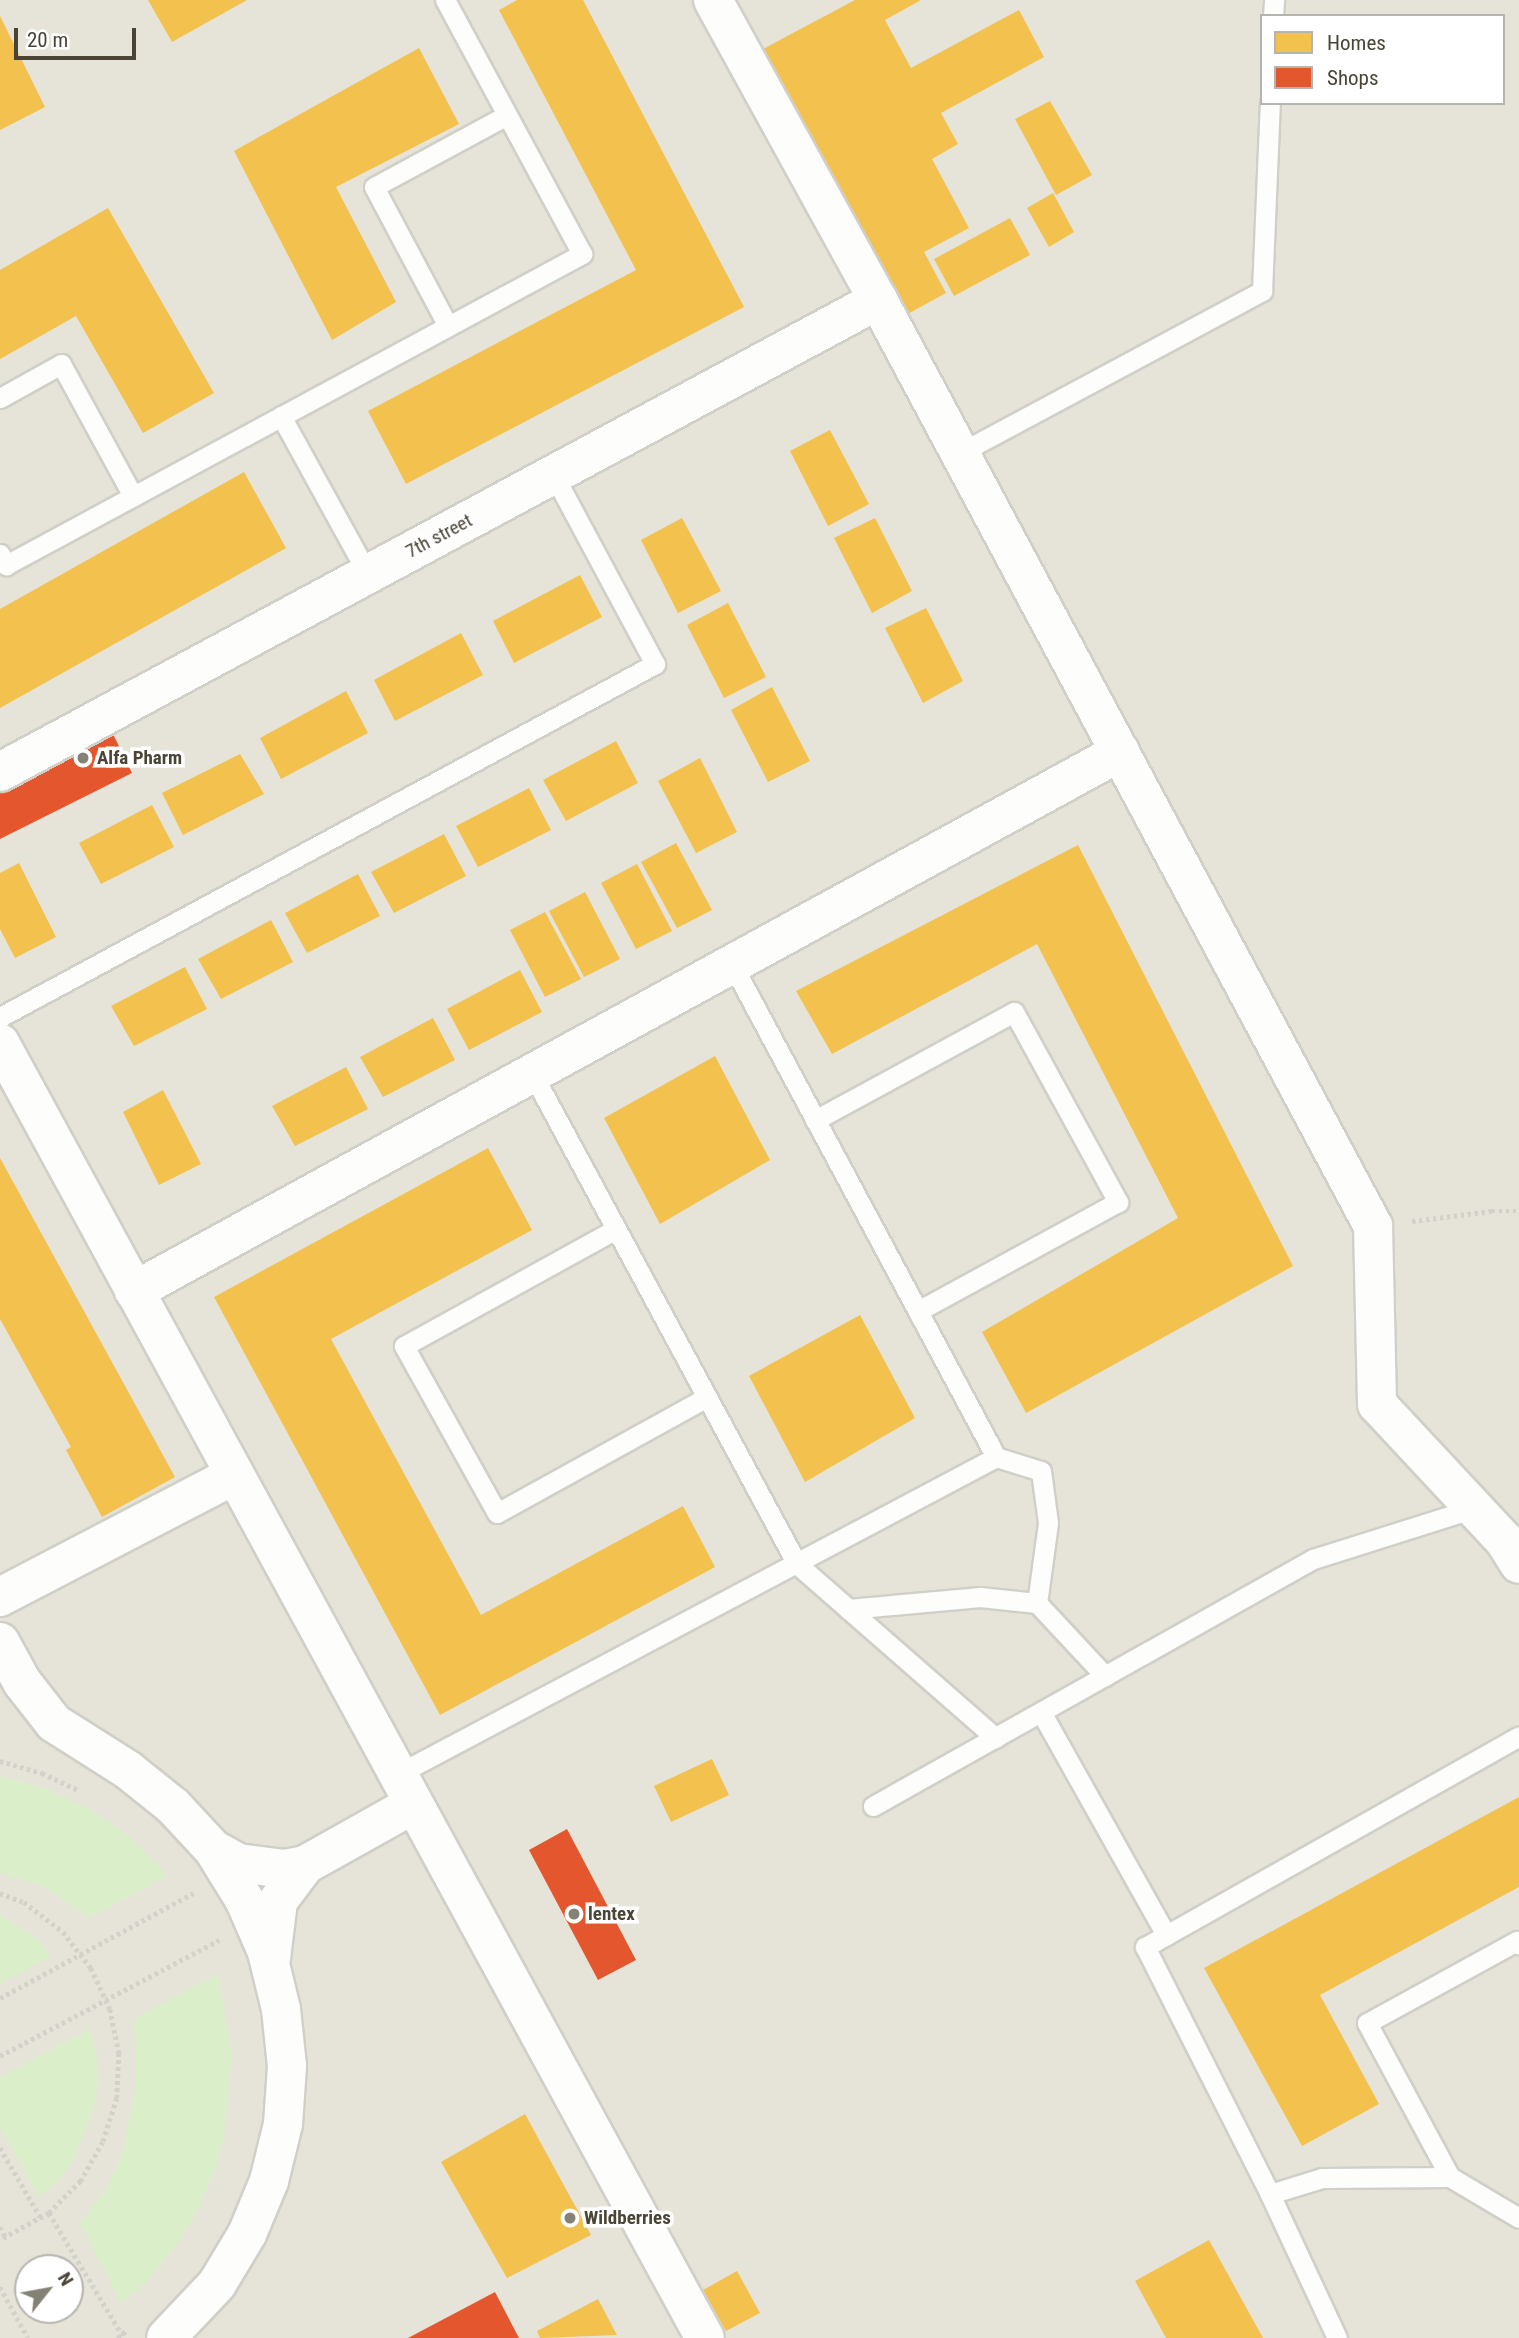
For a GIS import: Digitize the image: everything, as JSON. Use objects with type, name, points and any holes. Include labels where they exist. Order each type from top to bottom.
[{"type":"street","points":[[713,0],[878,300],[1373,1226],[1377,1404],[1504,1540],[1519,1564]]},
{"type":"street","name":"7th street","points":[[0,772],[878,300]]},
{"type":"street","points":[[134,1291],[1120,752]]},
{"type":"street","points":[[0,1043],[404,1790],[691,2333]]},
{"type":"street","points":[[0,1597],[234,1475]]},
{"type":"street","points":[[0,1642],[22,1682],[54,1723],[128,1770],[173,1807],[212,1849],[244,1899],[271,1966],[281,2008],[287,2066],[283,2124],[269,2181],[247,2234],[217,2284],[149,2332]]},
{"type":"street","points":[[271,1966],[278,1901],[305,1865],[404,1790]]},
{"type":"street","points":[[212,1849],[238,1863],[263,1868],[285,1869],[305,1865]]},
{"type":"lane","points":[[0,554],[6,565],[582,254],[445,0]]},
{"type":"lane","points":[[960,453],[1262,291],[1270,105]]},
{"type":"lane","points":[[448,326],[374,187],[507,115]]},
{"type":"lane","points":[[0,398],[61,364],[133,496]]},
{"type":"lane","points":[[281,416],[368,574]]},
{"type":"lane","points":[[0,1017],[655,664],[553,474]]},
{"type":"lane","points":[[732,964],[996,1458]]},
{"type":"lane","points":[[815,1120],[1014,1012],[1118,1202],[918,1311]]},
{"type":"lane","points":[[532,1073],[797,1564],[996,1738]]},
{"type":"lane","points":[[616,1229],[404,1346],[497,1514],[707,1397]]},
{"type":"lane","points":[[404,1790],[797,1564],[996,1458],[1041,1471],[1048,1523],[1037,1603]]},
{"type":"lane","points":[[873,1806],[1313,1559],[1475,1508]]},
{"type":"lane","points":[[848,1609],[980,1597],[1037,1603],[1105,1676]]},
{"type":"lane","points":[[1041,1712],[1166,1935]]},
{"type":"lane","points":[[1337,2338],[1270,2194],[1145,1947],[1519,1736]]},
{"type":"lane","points":[[1519,1945],[1517,1941],[1367,2023],[1450,2177],[1519,2218]]},
{"type":"lane","points":[[1270,2194],[1322,2178],[1450,2177]]},
{"type":"path","points":[[1373,1226],[1492,1211],[1519,1211]]},
{"type":"path","points":[[0,1761],[42,1773],[89,1796]]},
{"type":"path","points":[[186,1882],[201,1904]]},
{"type":"path","points":[[0,1892],[24,1902],[53,1924],[80,1954],[106,2000],[119,2053],[117,2098],[103,2142],[81,2181],[49,2213],[0,2241]]},
{"type":"path","points":[[0,1998],[194,1892]]},
{"type":"path","points":[[215,1927],[226,1952]]},
{"type":"path","points":[[0,2056],[221,1939]]},
{"type":"path","points":[[0,2148],[41,2218]]},
{"type":"path","points":[[49,2213],[121,2337],[149,2332]]},
{"type":"path","points":[[0,2227],[6,2238]]},
{"type":"path","points":[[0,2287],[28,2338]]},
{"type":"shaded area","points":[[0,0],[1519,0],[1519,2338],[0,2338]]},
{"type":"green space","points":[[0,1776],[47,1789],[91,1810],[130,1837],[168,1876],[89,1918],[42,1886],[0,1873]]},
{"type":"green space","points":[[0,1915],[39,1940],[51,1956],[0,1984]]},
{"type":"green space","points":[[218,1974],[232,2053],[225,2133],[217,2165],[198,2210],[173,2250],[145,2283],[121,2303],[80,2223],[106,2190],[122,2154],[136,2084],[134,2019]]},
{"type":"green space","points":[[90,2028],[97,2057],[99,2082],[94,2108],[75,2157],[55,2185],[39,2197],[0,2127],[0,2078]]},
{"type":"building: Homes","points":[[148,0],[247,0],[172,42]]},
{"type":"building: Homes","points":[[517,0],[583,0],[744,307],[406,484],[368,411],[636,270],[499,10]]},
{"type":"building: Homes","points":[[855,0],[921,0],[885,20],[911,68],[1019,10],[1044,57],[941,113],[958,144],[932,159],[969,228],[924,252],[946,293],[904,316],[761,50]]},
{"type":"building: Homes","points":[[0,16],[45,107],[0,130]]},
{"type":"building: Homes","points":[[419,48],[459,124],[336,187],[396,302],[332,340],[234,151]]},
{"type":"building: Homes","points":[[1050,101],[1092,175],[1056,195],[1015,119]]},
{"type":"building: Homes","points":[[1053,193],[1074,232],[1049,247],[1027,208]]},
{"type":"building: Homes","points":[[108,208],[214,393],[143,433],[76,316],[0,359],[0,270]]},
{"type":"building: Homes","points":[[1010,218],[1030,255],[954,296],[934,259]]},
{"type":"building: Homes","points":[[830,430],[869,504],[828,526],[790,451]]},
{"type":"building: Homes","points":[[244,472],[286,548],[0,708],[0,609]]},
{"type":"building: Homes","points":[[682,518],[721,591],[678,613],[641,540]]},
{"type":"building: Homes","points":[[875,518],[912,591],[872,613],[834,538]]},
{"type":"building: Homes","points":[[580,575],[602,617],[514,663],[493,621]]},
{"type":"building: Homes","points":[[728,603],[766,677],[724,698],[687,625]]},
{"type":"building: Homes","points":[[926,608],[963,681],[923,703],[885,628]]},
{"type":"building: Homes","points":[[461,633],[483,675],[395,721],[374,680]]},
{"type":"building: Homes","points":[[772,687],[810,761],[768,782],[731,710]]},
{"type":"building: Homes","points":[[346,691],[368,733],[281,779],[260,738]]},
{"type":"building: Homes","points":[[616,741],[638,783],[566,821],[543,780]]},
{"type":"building: Homes","points":[[240,754],[264,794],[183,835],[162,793]]},
{"type":"building: Homes","points":[[700,758],[737,832],[696,853],[658,781]]},
{"type":"building: Homes","points":[[529,788],[551,830],[478,867],[456,826]]},
{"type":"building: Homes","points":[[152,805],[174,847],[101,884],[79,843]]},
{"type":"building: Homes","points":[[444,834],[466,876],[394,913],[371,872]]},
{"type":"building: Homes","points":[[676,843],[712,910],[677,928],[641,862]]},
{"type":"building: Homes","points":[[1078,845],[1293,1266],[1026,1413],[982,1332],[1178,1218],[1037,944],[832,1054],[796,991]]},
{"type":"building: Homes","points":[[19,863],[56,937],[15,958],[0,929],[0,873]]},
{"type":"building: Homes","points":[[637,864],[672,931],[636,949],[601,883]]},
{"type":"building: Homes","points":[[358,874],[380,916],[307,953],[285,913]]},
{"type":"building: Homes","points":[[585,892],[620,959],[584,977],[549,911]]},
{"type":"building: Homes","points":[[545,912],[581,979],[545,997],[510,930]]},
{"type":"building: Homes","points":[[271,920],[293,962],[221,999],[198,959]]},
{"type":"building: Homes","points":[[185,967],[207,1009],[134,1046],[111,1006]]},
{"type":"building: Homes","points":[[520,970],[542,1012],[469,1050],[447,1009]]},
{"type":"building: Homes","points":[[433,1018],[455,1060],[383,1097],[360,1057]]},
{"type":"building: Homes","points":[[715,1056],[770,1160],[660,1224],[604,1118]]},
{"type":"building: Homes","points":[[346,1067],[368,1109],[295,1146],[272,1106]]},
{"type":"building: Homes","points":[[163,1090],[201,1164],[159,1185],[123,1112]]},
{"type":"building: Homes","points":[[488,1148],[532,1230],[331,1339],[481,1615],[683,1506],[715,1567],[440,1715],[214,1297]]},
{"type":"building: Homes","points":[[0,1158],[175,1477],[102,1517],[66,1450],[71,1447],[0,1319]]},
{"type":"building: Homes","points":[[860,1315],[915,1418],[805,1482],[749,1376]]},
{"type":"building: Homes","points":[[712,1759],[729,1795],[671,1822],[654,1786]]},
{"type":"building: Homes","points":[[1519,1797],[1519,1887],[1320,1995],[1379,2104],[1302,2146],[1204,1968]]},
{"type":"building: Homes","points":[[525,2114],[591,2235],[507,2278],[441,2162]]},
{"type":"building: Homes","points":[[1209,2240],[1263,2338],[1166,2338],[1135,2281]]},
{"type":"building: Homes","points":[[737,2271],[760,2313],[726,2331],[703,2290]]},
{"type":"building: Homes","points":[[598,2299],[617,2335],[540,2338],[537,2331]]},
{"type":"building: Shops","points":[[113,734],[132,773],[0,839],[0,791]]},
{"type":"building: Shops","points":[[567,1829],[636,1960],[598,1980],[529,1850]]},
{"type":"building: Shops","points":[[495,2292],[519,2338],[408,2338]]},
{"type":"place","name":"Alfa Pharm","points":[[83,758]]},
{"type":"place","name":"lentex","points":[[574,1914]]},
{"type":"place","name":"Wildberries","points":[[570,2218]]}]
